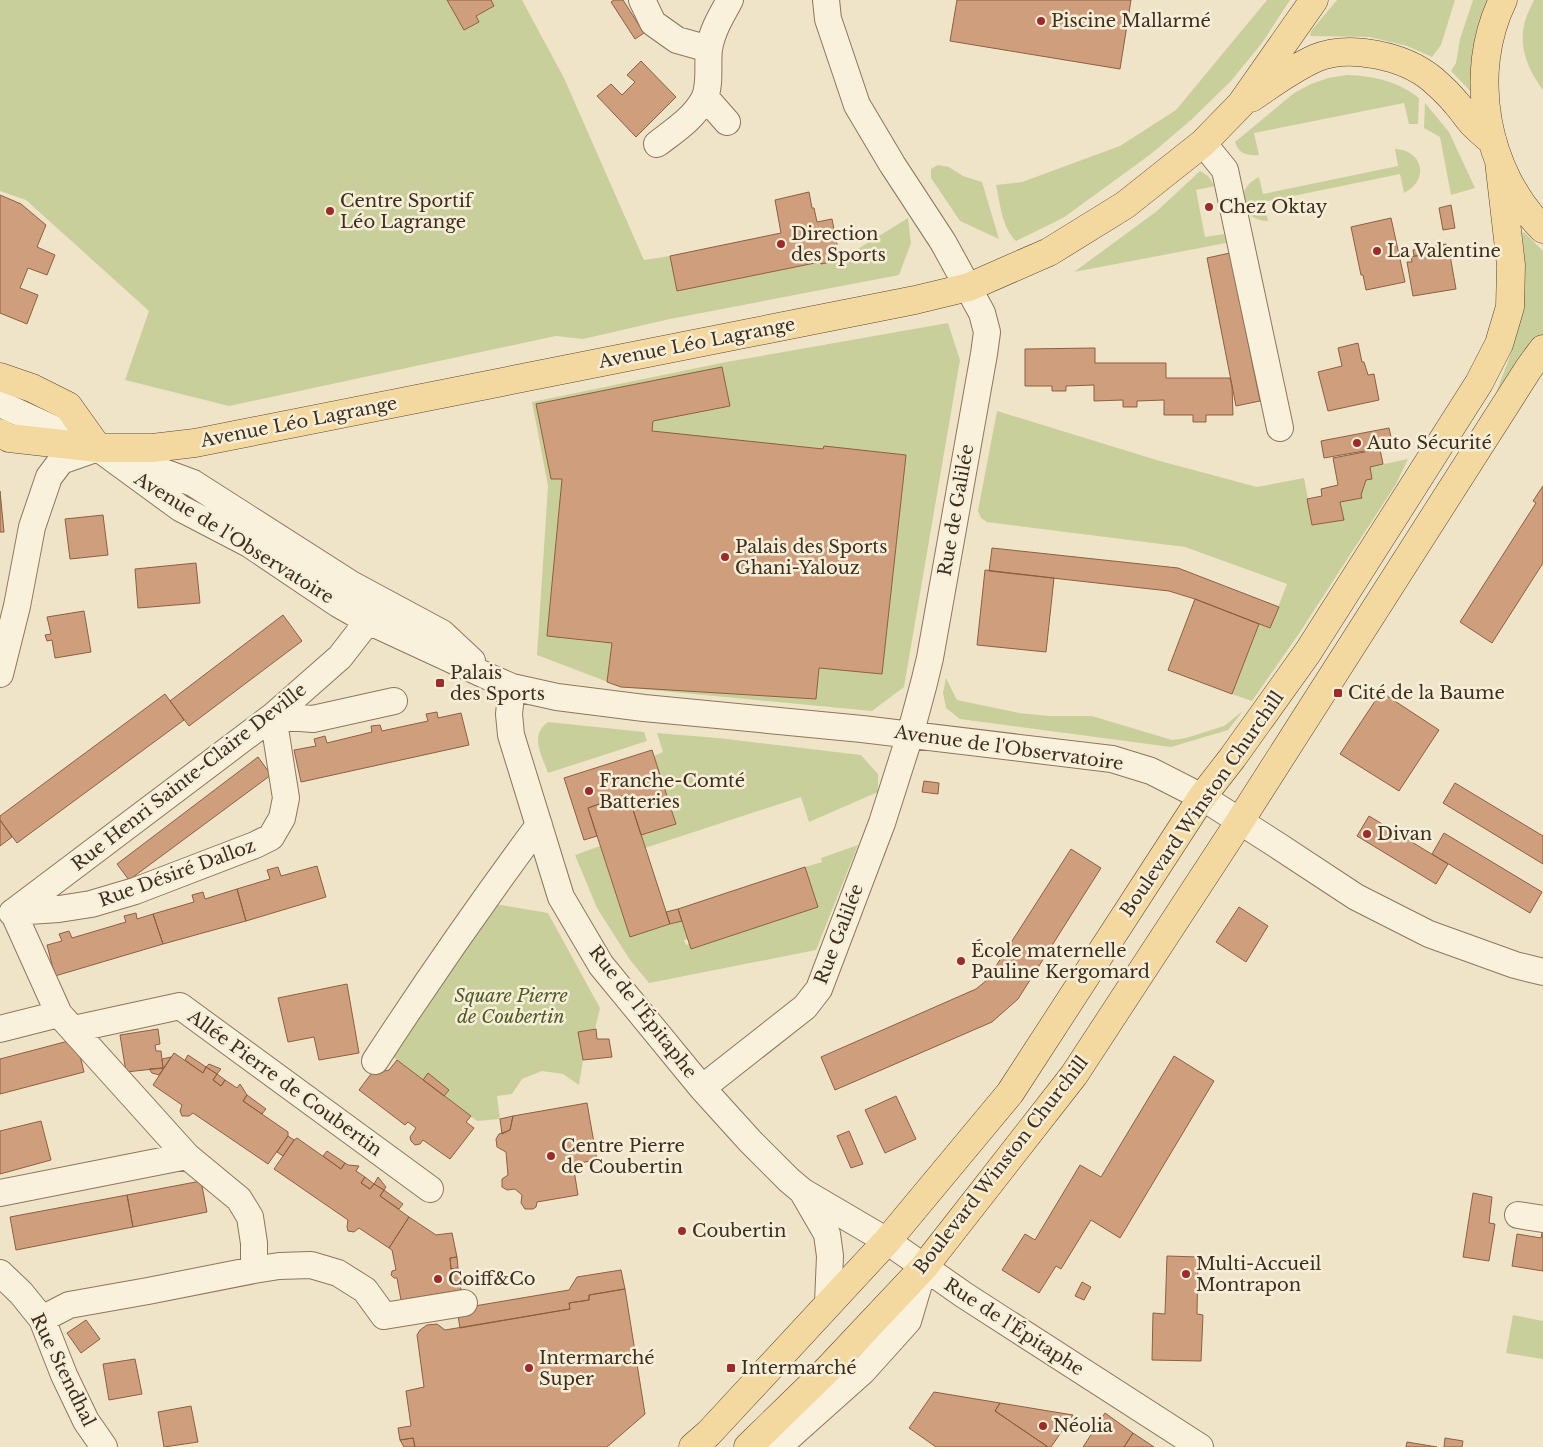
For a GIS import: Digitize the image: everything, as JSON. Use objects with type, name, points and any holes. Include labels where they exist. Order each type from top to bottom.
[{"type":"main road","name":"Avenue Léo Lagrange","points":[[0,433],[9,438],[98,448],[152,448],[195,443],[910,301],[969,287],[1048,252],[1125,205],[1203,143],[1242,104],[1314,0]]},
{"type":"main road","points":[[1504,0],[1492,32],[1486,59],[1485,87],[1487,114],[1496,151],[1510,185],[1524,207],[1543,229]]},
{"type":"main road","name":"Avenue Léo Lagrange","points":[[1242,104],[1302,65],[1318,57],[1335,53],[1376,55],[1406,63],[1431,78],[1456,102],[1496,151]]},
{"type":"main road","name":"Boulevard Winston Churchill","points":[[693,1447],[709,1433],[887,1241],[1010,1093],[1202,797],[1308,652],[1479,383],[1490,364],[1510,307],[1511,265],[1496,151]]},
{"type":"main road","name":"Boulevard Winston Churchill","points":[[748,1447],[827,1370],[924,1267],[1074,1075],[1240,821],[1529,368],[1543,349]]},
{"type":"main road","points":[[0,377],[32,388],[68,406],[98,448]]},
{"type":"street","points":[[642,0],[653,22],[671,36],[677,40],[710,49]]},
{"type":"street","points":[[657,144],[695,113],[705,97],[710,49],[716,23],[730,0]]},
{"type":"street","name":"Rue de Galilée","points":[[826,0],[828,19],[857,105],[969,287],[982,313],[987,332],[930,658],[910,735]]},
{"type":"street","points":[[705,97],[727,122]]},
{"type":"street","points":[[1203,143],[1225,170],[1280,428]]},
{"type":"street","points":[[10,409],[98,448]]},
{"type":"street","points":[[0,674],[9,608],[49,476],[61,461],[98,448]]},
{"type":"street","name":"Avenue de l'Observatoire","points":[[98,448],[180,508],[249,544],[338,604],[368,621],[500,682],[557,697],[644,708],[862,728],[1112,759],[1151,771],[1202,797],[1356,898],[1428,934],[1543,973]]},
{"type":"street","name":"Avenue de l'Observatoire","points":[[98,448],[193,483],[351,584],[442,634],[500,682]]},
{"type":"street","name":"Rue Henri Sainte-Claire Deville","points":[[7,917],[273,716],[340,657],[368,621]]},
{"type":"street","name":"Rue de l'Épitaphe","points":[[500,682],[509,714],[511,735],[561,898],[601,965],[702,1088],[750,1141],[802,1191],[887,1241],[964,1295],[1200,1447]]},
{"type":"street","points":[[273,716],[313,719],[394,701]]},
{"type":"street","name":"Rue Désiré Dalloz","points":[[7,917],[91,904],[135,891],[255,845],[271,837],[282,818],[286,798],[273,716]]},
{"type":"street","name":"Rue Galilée","points":[[702,1088],[805,1007],[819,989],[882,823],[910,735]]},
{"type":"street","points":[[374,1061],[502,874],[539,825]]},
{"type":"street","points":[[7,917],[67,1022],[187,1156],[239,1199],[250,1217],[254,1243],[254,1270]]},
{"type":"street","name":"Allée Pierre de Coubertin","points":[[0,1029],[67,1022],[180,1006],[430,1189]]},
{"type":"street","points":[[0,1193],[187,1156]]},
{"type":"street","name":"Rue de l'Épitaphe","points":[[802,1191],[827,1234],[830,1256],[828,1303]]},
{"type":"street","points":[[1518,1215],[1543,1219]]},
{"type":"street","points":[[42,1319],[69,1305],[279,1266],[311,1265],[338,1273],[365,1290],[384,1316],[464,1303]]},
{"type":"street","points":[[772,1447],[788,1438],[863,1371],[908,1321],[924,1267]]},
{"type":"street","name":"Rue Stendhal","points":[[0,1272],[42,1319],[64,1375],[86,1421],[104,1447]]},
{"type":"green space","name":"Centre Sportif Léo Lagrange","points":[[0,0],[522,0],[564,78],[644,260],[670,256],[677,291],[820,262],[821,264],[840,260],[908,218],[911,243],[899,275],[670,319],[583,339],[556,336],[229,406],[125,380],[149,311],[26,200],[0,191]]},
{"type":"green space","points":[[1267,0],[1290,0],[1262,43],[1231,81],[1191,120],[1151,154],[1063,218],[1016,241],[1011,236],[1000,207],[996,185],[1022,182],[1120,146],[1176,110]]},
{"type":"green space","points":[[1337,0],[1455,0],[1441,45],[1432,57],[1407,46],[1370,37],[1310,36],[1311,31]]},
{"type":"green space","points":[[1473,0],[1488,0],[1478,26],[1472,55],[1472,93],[1451,71],[1456,63],[1460,39]]},
{"type":"green space","points":[[1534,0],[1543,0],[1543,90],[1529,66],[1523,40],[1525,21]]},
{"type":"green space","points":[[1347,75],[1385,80],[1411,92],[1419,98],[1418,124],[1409,124],[1404,103],[1254,133],[1259,155],[1241,152],[1235,142],[1294,93],[1328,78]]},
{"type":"green space","points":[[1425,103],[1449,132],[1475,188],[1451,195],[1440,137],[1424,128]]},
{"type":"green space","points":[[1395,149],[1412,154],[1420,167],[1418,181],[1404,193],[1400,174],[1264,202],[1268,221],[1251,215],[1243,203],[1246,189],[1251,182],[1259,177],[1263,194],[1398,166]]},
{"type":"green space","points":[[938,165],[949,167],[963,176],[982,182],[999,239],[960,221],[931,178],[931,169]]},
{"type":"green space","points":[[1200,171],[1208,176],[1215,186],[1196,190],[1205,237],[1224,234],[1226,243],[1074,272],[1157,211]]},
{"type":"green space","points":[[1524,232],[1543,251],[1543,337],[1525,353],[1496,393],[1514,345],[1523,308],[1525,272],[1522,233]]},
{"type":"green space","name":"Palais des Sports Ghani-Yalouz","points":[[948,323],[960,360],[904,687],[872,711],[621,687],[537,655],[548,486],[532,402],[721,363]]},
{"type":"green space","points":[[997,411],[1160,461],[1257,487],[1304,478],[1313,525],[1343,520],[1340,502],[1361,498],[1366,480],[1372,479],[1370,467],[1408,459],[1396,484],[1300,632],[1252,701],[1232,694],[1259,624],[1270,628],[1287,584],[1185,547],[987,522],[981,518],[978,511]]},
{"type":"green space","points":[[946,678],[957,700],[1019,713],[1049,716],[1092,716],[1172,740],[1186,738],[1224,726],[1243,711],[1228,730],[1171,747],[960,719],[946,708],[943,693]]},
{"type":"green space","points":[[548,722],[644,732],[647,741],[548,773],[540,753],[538,739],[542,727]]},
{"type":"green space","points":[[657,733],[718,738],[861,755],[878,774],[878,792],[809,822],[801,797],[645,848],[641,835],[676,823],[654,756],[663,752]]},
{"type":"green space","points":[[858,845],[816,950],[649,983],[630,960],[597,908],[575,855],[600,846],[630,937],[682,921],[688,939],[684,940],[691,949],[818,907],[805,867],[822,862],[821,858]]},
{"type":"green space","name":"Square Pierre de Coubertin","points":[[495,904],[548,913],[600,1008],[595,1029],[578,1032],[583,1060],[579,1085],[563,1074],[542,1071],[522,1079],[512,1094],[497,1096],[500,1119],[477,1121],[389,1054]]},
{"type":"green space","points":[[1513,1315],[1543,1321],[1543,1359],[1506,1353]]},
{"type":"building","points":[[447,0],[491,0],[494,6],[476,16],[479,22],[464,30]]},
{"type":"building","points":[[623,0],[644,33],[635,39],[611,2]]},
{"type":"building","name":"Piscine Mallarmé","points":[[957,0],[1131,0],[1120,69],[950,41]]},
{"type":"building","points":[[641,61],[676,97],[636,137],[597,96],[611,84],[622,95],[635,82],[627,75]]},
{"type":"building","name":"Direction des Sports","points":[[809,192],[817,222],[832,219],[840,260],[821,264],[820,262],[677,291],[670,256],[781,233],[775,200]]},
{"type":"building","points":[[0,195],[21,204],[46,225],[37,247],[55,255],[47,275],[28,268],[20,288],[38,295],[27,324],[0,313]]},
{"type":"building","points":[[1451,205],[1455,228],[1443,230],[1439,208]]},
{"type":"building","name":"La Valentine","points":[[1391,218],[1405,282],[1366,290],[1351,227]]},
{"type":"building","points":[[1446,244],[1449,250],[1414,256],[1413,250]]},
{"type":"building","points":[[1449,250],[1456,289],[1413,296],[1407,262],[1412,262],[1411,257]]},
{"type":"building","points":[[1230,253],[1260,401],[1236,406],[1207,258]]},
{"type":"building","points":[[1358,343],[1362,362],[1364,362],[1368,375],[1374,374],[1379,400],[1328,411],[1318,372],[1342,366],[1338,348]]},
{"type":"building","points":[[1095,348],[1095,363],[1166,363],[1166,378],[1230,378],[1233,415],[1206,415],[1206,422],[1193,422],[1193,415],[1164,415],[1164,400],[1137,401],[1137,407],[1123,407],[1123,400],[1094,401],[1094,385],[1066,386],[1066,391],[1052,391],[1052,386],[1025,386],[1025,349]]},
{"type":"building","name":"Palais des Sports Ghani-Yalouz","points":[[722,367],[730,406],[653,421],[652,431],[823,449],[824,446],[906,455],[882,674],[819,668],[816,699],[621,687],[607,682],[612,643],[547,636],[562,479],[551,479],[536,404]]},
{"type":"building","name":"Auto Sécurité","points":[[1389,428],[1393,446],[1324,458],[1321,441]]},
{"type":"building","points":[[1380,449],[1383,464],[1370,467],[1372,479],[1366,480],[1361,495],[1362,498],[1340,502],[1344,520],[1312,525],[1307,499],[1322,496],[1321,489],[1338,485],[1333,458]]},
{"type":"building","points":[[1543,486],[1543,563],[1492,643],[1460,622],[1536,503],[1533,501]]},
{"type":"building","points":[[0,491],[4,532],[0,532]]},
{"type":"building","points":[[103,515],[108,555],[70,559],[65,519]]},
{"type":"building","points":[[992,548],[1178,568],[1279,607],[1270,628],[1169,591],[989,571]]},
{"type":"building","points":[[196,563],[200,603],[138,608],[135,569]]},
{"type":"building","points":[[985,570],[1054,578],[1046,652],[977,645]]},
{"type":"building","points":[[1195,599],[1259,624],[1232,694],[1168,670]]},
{"type":"building","points":[[84,611],[91,652],[55,658],[52,640],[47,641],[45,635],[51,634],[47,617]]},
{"type":"building","points":[[283,615],[302,641],[189,726],[170,701]]},
{"type":"building","points":[[1381,692],[1439,730],[1399,791],[1340,754]]},
{"type":"building","points":[[165,694],[184,720],[17,843],[0,820],[0,816]]},
{"type":"building","points":[[437,712],[438,718],[461,713],[469,745],[301,782],[294,750],[316,746],[314,739],[325,736],[327,743],[372,732],[371,726],[380,725],[382,731],[428,721],[426,714]]},
{"type":"building","points":[[652,750],[676,824],[641,835],[628,794],[588,808],[597,836],[584,840],[564,778]]},
{"type":"building","points":[[258,757],[271,775],[129,880],[117,864]]},
{"type":"building","points":[[924,781],[939,783],[938,794],[922,792]]},
{"type":"building","points":[[1455,783],[1543,836],[1543,864],[1443,803]]},
{"type":"building","points":[[628,794],[670,924],[630,937],[588,808]]},
{"type":"building","points":[[1369,816],[1448,864],[1436,884],[1357,836]]},
{"type":"building","points":[[0,820],[12,837],[0,846]]},
{"type":"building","points":[[1444,833],[1542,892],[1530,913],[1432,854]]},
{"type":"building","points":[[1071,849],[1101,868],[1018,999],[992,1022],[835,1090],[821,1057],[976,989],[987,980]]},
{"type":"building","points":[[317,866],[326,897],[246,921],[237,889],[270,879],[267,870],[278,867],[281,876]]},
{"type":"building","points":[[805,867],[818,907],[691,949],[678,909]]},
{"type":"building","points":[[237,889],[246,921],[163,944],[153,914],[194,902],[192,895],[203,892],[205,899]]},
{"type":"building","points":[[1239,907],[1268,926],[1246,962],[1216,942]]},
{"type":"building","points":[[678,909],[682,921],[670,924],[666,912]]},
{"type":"building","points":[[136,913],[137,919],[153,914],[163,944],[55,976],[47,945],[62,941],[59,934],[69,931],[72,938],[126,922],[124,916]]},
{"type":"building","points":[[347,984],[359,1053],[319,1060],[314,1037],[288,1042],[278,998]]},
{"type":"building","points":[[158,1029],[160,1044],[155,1045],[156,1051],[161,1051],[163,1068],[126,1072],[120,1035]]},
{"type":"building","points":[[596,1029],[597,1039],[609,1039],[612,1057],[583,1060],[578,1032]]},
{"type":"building","points":[[76,1039],[84,1072],[0,1094],[0,1059]]},
{"type":"building","points":[[174,1053],[203,1073],[206,1067],[217,1074],[213,1080],[221,1086],[225,1080],[237,1088],[240,1084],[247,1095],[243,1101],[288,1132],[288,1136],[268,1164],[193,1113],[189,1116],[182,1116],[180,1111],[182,1105],[153,1085]]},
{"type":"building","points":[[188,1055],[206,1067],[203,1073],[185,1060]]},
{"type":"building","points":[[1174,1056],[1214,1081],[1120,1238],[1091,1220],[1061,1269],[1056,1266],[1039,1293],[1002,1270],[1025,1234],[1035,1240],[1080,1165],[1101,1177]]},
{"type":"building","points":[[171,1057],[159,1075],[152,1073],[149,1069],[163,1068],[162,1059]]},
{"type":"building","points":[[397,1060],[471,1116],[466,1122],[474,1128],[450,1159],[423,1140],[420,1144],[415,1145],[410,1137],[416,1128],[408,1122],[405,1125],[359,1090],[377,1066],[384,1071],[389,1070]]},
{"type":"building","points":[[209,1064],[221,1069],[217,1074],[206,1067]]},
{"type":"building","points":[[428,1073],[449,1090],[444,1096],[423,1080]]},
{"type":"building","points":[[217,1074],[225,1080],[221,1086],[213,1080]]},
{"type":"building","points":[[247,1095],[266,1109],[262,1114],[243,1101]]},
{"type":"building","points":[[896,1096],[916,1139],[885,1153],[865,1110]]},
{"type":"building","name":"Centre Pierre de Coubertin","points":[[587,1103],[597,1160],[573,1164],[578,1195],[537,1202],[536,1207],[533,1209],[525,1209],[521,1203],[522,1195],[515,1189],[507,1190],[502,1187],[502,1179],[508,1175],[506,1152],[497,1147],[496,1139],[499,1134],[510,1130],[513,1116]]},
{"type":"building","points":[[513,1116],[510,1130],[502,1134],[500,1119]]},
{"type":"building","points":[[41,1121],[51,1160],[0,1174],[0,1131]]},
{"type":"building","points":[[849,1131],[863,1164],[851,1168],[837,1136]]},
{"type":"building","points":[[288,1136],[294,1140],[283,1156],[277,1152]]},
{"type":"building","points":[[297,1138],[341,1169],[345,1163],[359,1166],[356,1171],[365,1177],[361,1183],[370,1189],[374,1184],[384,1190],[380,1196],[409,1217],[389,1248],[359,1228],[354,1232],[348,1231],[348,1220],[274,1169]]},
{"type":"building","points":[[327,1151],[345,1163],[341,1169],[323,1156]]},
{"type":"building","points":[[365,1177],[374,1184],[370,1189],[361,1183]]},
{"type":"building","points":[[378,1177],[386,1187],[384,1190],[374,1184]]},
{"type":"building","points":[[201,1181],[207,1212],[133,1227],[127,1195]]},
{"type":"building","points":[[384,1190],[403,1204],[399,1209],[380,1196]]},
{"type":"building","points":[[1473,1193],[1492,1197],[1489,1223],[1495,1224],[1489,1261],[1463,1257]]},
{"type":"building","points":[[127,1195],[133,1227],[16,1250],[10,1217]]},
{"type":"building","points":[[409,1217],[436,1235],[452,1233],[457,1257],[450,1258],[451,1269],[458,1268],[461,1290],[401,1300],[397,1278],[391,1275],[392,1271],[396,1270],[392,1250],[389,1248]]},
{"type":"building","points":[[1542,1233],[1543,1271],[1512,1266],[1517,1234],[1541,1238]]},
{"type":"building","points":[[1167,1256],[1198,1257],[1197,1314],[1203,1315],[1201,1361],[1152,1360],[1153,1313],[1165,1314]]},
{"type":"building","points":[[457,1257],[458,1268],[451,1269],[450,1258]]},
{"type":"building","points":[[621,1270],[625,1289],[589,1295],[589,1300],[569,1303],[570,1309],[460,1328],[457,1309],[569,1290],[577,1277]]},
{"type":"building","points":[[1082,1282],[1091,1287],[1084,1300],[1075,1296]]},
{"type":"building","name":"Intermarché Super","points":[[625,1289],[645,1414],[607,1447],[415,1447],[413,1438],[400,1440],[398,1428],[411,1426],[406,1391],[424,1387],[417,1335],[427,1325],[437,1324],[445,1330],[570,1309],[569,1303],[589,1300],[589,1295]]},
{"type":"building","points":[[86,1320],[100,1339],[81,1353],[67,1333]]},
{"type":"building","points":[[135,1359],[142,1394],[109,1400],[103,1364]]},
{"type":"building","points":[[934,1392],[1000,1403],[995,1411],[1048,1447],[936,1447],[909,1428]]},
{"type":"building","points":[[1000,1403],[1073,1415],[1051,1447],[1048,1447],[995,1411]]},
{"type":"building","points":[[191,1406],[198,1442],[164,1447],[158,1412]]},
{"type":"building","points":[[1105,1413],[1133,1433],[1124,1447],[1083,1447]]},
{"type":"building","points":[[1133,1433],[1154,1447],[1124,1447]]},
{"type":"building","points":[[413,1438],[415,1447],[404,1447],[400,1440]]},
{"type":"building","points":[[1445,1438],[1463,1441],[1462,1447],[1444,1447]]},
{"type":"building","points":[[1407,1442],[1437,1447],[1406,1447]]},
{"type":"place","name":"Piscine Mallarmé","points":[[1041,21]]},
{"type":"place","name":"Chez Oktay","points":[[1209,207]]},
{"type":"place","name":"Centre Sportif Léo Lagrange","points":[[330,211]]},
{"type":"place","name":"Direction des Sports","points":[[781,244]]},
{"type":"place","name":"La Valentine","points":[[1377,251]]},
{"type":"place","name":"Auto Sécurité","points":[[1357,443]]},
{"type":"place","name":"Palais des Sports Ghani-Yalouz","points":[[725,557]]},
{"type":"place","name":"Palais des Sports","points":[[440,683]]},
{"type":"place","name":"Cité de la Baume","points":[[1338,693]]},
{"type":"place","name":"Franche-Comté Batteries","points":[[589,791]]},
{"type":"place","name":"Divan","points":[[1367,834]]},
{"type":"place","name":"École maternelle Pauline Kergomard","points":[[961,961]]},
{"type":"place","name":"Centre Pierre de Coubertin","points":[[551,1156]]},
{"type":"place","name":"Coubertin","points":[[682,1231]]},
{"type":"place","name":"Multi-Accueil Montrapon","points":[[1186,1274]]},
{"type":"place","name":"Coiff&Co","points":[[438,1279]]},
{"type":"place","name":"Intermarché Super","points":[[529,1368]]},
{"type":"place","name":"Intermarché","points":[[731,1368]]},
{"type":"place","name":"Néolia","points":[[1043,1426]]}]
